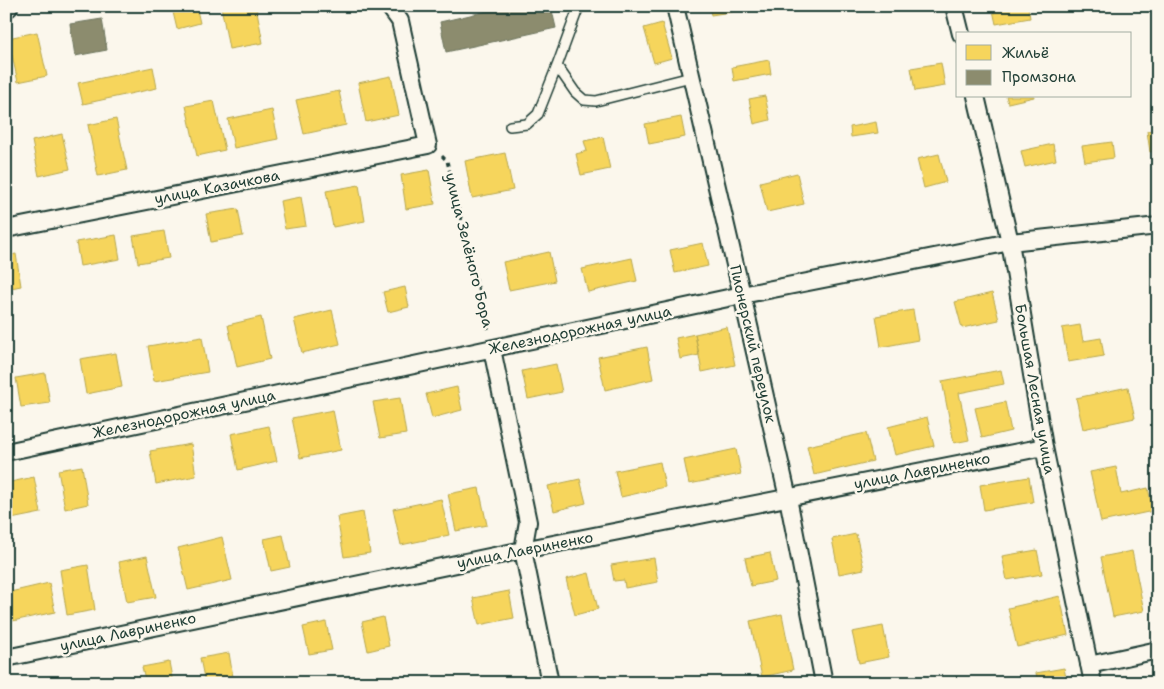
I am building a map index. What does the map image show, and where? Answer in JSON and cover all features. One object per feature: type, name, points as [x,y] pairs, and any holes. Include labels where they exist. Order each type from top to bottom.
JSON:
[{"type":"street","points":[[389,6],[400,21],[428,144]]},
{"type":"street","name":"Пионерский переулок","points":[[675,6],[788,498],[824,683]]},
{"type":"street","points":[[954,6],[960,32]]},
{"type":"street","name":"Большая Лесная улица","points":[[976,98],[1010,242],[1044,447],[1093,683]]},
{"type":"street","name":"улица Казачкова","points":[[6,229],[428,144]]},
{"type":"street","name":"Железнодорожная улица","points":[[6,452],[742,295],[1010,242],[1158,226]]},
{"type":"street","name":"улица Зелёного Бора","points":[[492,349],[528,522],[523,550],[550,683]]},
{"type":"street","name":"улица Лавриненко","points":[[6,658],[523,550],[1044,447]]},
{"type":"street","points":[[1089,664],[1158,650]]},
{"type":"lane","points":[[510,126],[527,124],[538,114],[558,66],[579,6]]},
{"type":"lane","points":[[558,66],[574,92],[584,100],[596,101],[692,77]]},
{"type":"path","name":"улица Зелёного Бора","points":[[428,144],[447,161],[492,349]]},
{"type":"building: Жильё","points":[[196,6],[200,23],[177,29],[172,8]]},
{"type":"building: Жильё","points":[[221,6],[256,6],[263,43],[229,49]]},
{"type":"building: Жильё","points":[[709,6],[749,6],[750,9],[711,15]]},
{"type":"building: Жильё","points":[[992,6],[1028,6],[1030,18],[996,24]]},
{"type":"building: Жильё","points":[[662,23],[672,58],[654,63],[644,28]]},
{"type":"building: Жильё","points":[[37,32],[47,76],[18,82],[8,38]]},
{"type":"building: Жильё","points":[[769,60],[771,74],[734,81],[732,67]]},
{"type":"building: Жильё","points":[[941,63],[945,86],[915,91],[911,68]]},
{"type":"building: Жильё","points":[[153,67],[157,88],[83,104],[78,83]]},
{"type":"building: Жильё","points":[[391,76],[399,115],[366,122],[358,83]]},
{"type":"building: Жильё","points":[[339,91],[346,125],[304,134],[296,100]]},
{"type":"building: Жильё","points":[[765,96],[770,120],[754,124],[749,99]]},
{"type":"building: Жильё","points":[[1007,98],[1030,98],[1008,103]]},
{"type":"building: Жильё","points":[[214,101],[225,150],[197,156],[186,106]]},
{"type":"building: Жильё","points":[[272,110],[278,139],[234,148],[228,119]]},
{"type":"building: Жильё","points":[[681,117],[685,137],[649,144],[645,124]]},
{"type":"building: Жильё","points":[[116,119],[127,170],[98,176],[88,125]]},
{"type":"building: Жильё","points":[[876,122],[878,133],[851,137],[850,127]]},
{"type":"building: Жильё","points":[[1158,129],[1158,151],[1150,152],[1147,131]]},
{"type":"building: Жильё","points":[[62,134],[70,169],[39,176],[32,141]]},
{"type":"building: Жильё","points":[[603,137],[610,169],[581,175],[576,154],[587,151],[584,141]]},
{"type":"building: Жильё","points":[[1112,142],[1114,158],[1085,162],[1082,146]]},
{"type":"building: Жильё","points":[[1053,144],[1056,160],[1025,167],[1021,151]]},
{"type":"building: Жильё","points":[[505,153],[513,190],[472,198],[465,161]]},
{"type":"building: Жильё","points":[[939,154],[946,182],[924,188],[917,159]]},
{"type":"building: Жильё","points":[[429,170],[435,204],[406,209],[401,175]]},
{"type":"building: Жильё","points":[[797,173],[804,204],[767,212],[760,182]]},
{"type":"building: Жильё","points":[[359,185],[365,221],[333,227],[326,191]]},
{"type":"building: Жильё","points":[[301,197],[306,226],[285,229],[280,201]]},
{"type":"building: Жильё","points":[[238,209],[243,236],[211,242],[206,214]]},
{"type":"building: Жильё","points":[[164,231],[169,258],[138,263],[133,236]]},
{"type":"building: Жильё","points":[[116,235],[120,259],[80,266],[76,242]]},
{"type":"building: Жильё","points":[[703,243],[708,266],[675,273],[670,250]]},
{"type":"building: Жильё","points":[[549,252],[555,281],[509,290],[503,262]]},
{"type":"building: Жильё","points":[[16,254],[21,286],[6,289],[6,256]]},
{"type":"building: Жильё","points":[[632,258],[637,281],[588,292],[582,269]]},
{"type":"building: Жильё","points":[[405,287],[409,307],[388,312],[383,292]]},
{"type":"building: Жильё","points":[[992,293],[999,320],[962,328],[955,302]]},
{"type":"building: Жильё","points":[[332,310],[340,344],[302,353],[294,319]]},
{"type":"building: Жильё","points":[[913,310],[918,340],[881,347],[876,316]]},
{"type":"building: Жильё","points":[[261,317],[270,359],[237,367],[228,325]]},
{"type":"building: Жильё","points":[[1080,325],[1083,341],[1101,338],[1104,356],[1068,362],[1062,328]]},
{"type":"building: Жильё","points":[[727,327],[735,365],[702,372],[695,334]]},
{"type":"building: Жильё","points":[[695,334],[699,355],[680,359],[676,338]]},
{"type":"building: Жильё","points":[[202,337],[208,372],[154,381],[148,346]]},
{"type":"building: Жильё","points":[[647,347],[653,379],[605,390],[598,357]]},
{"type":"building: Жильё","points":[[116,353],[122,387],[86,394],[80,359]]},
{"type":"building: Жильё","points":[[556,364],[562,392],[528,399],[522,371]]},
{"type":"building: Жильё","points":[[1001,370],[1004,384],[959,393],[969,440],[954,443],[942,381]]},
{"type":"building: Жильё","points":[[45,373],[50,403],[21,407],[16,378]]},
{"type":"building: Жильё","points":[[457,387],[462,410],[432,418],[426,394]]},
{"type":"building: Жильё","points":[[1128,387],[1135,418],[1083,429],[1076,398]]},
{"type":"building: Жильё","points":[[400,398],[406,434],[380,438],[373,402]]},
{"type":"building: Жильё","points":[[1005,402],[1011,431],[982,438],[975,408]]},
{"type":"building: Жильё","points":[[333,410],[341,450],[300,458],[292,418]]},
{"type":"building: Жильё","points":[[927,417],[934,446],[895,455],[888,427]]},
{"type":"building: Жильё","points":[[269,426],[277,461],[238,470],[231,434]]},
{"type":"building: Жильё","points":[[866,433],[873,461],[814,475],[807,446]]},
{"type":"building: Жильё","points":[[191,444],[196,476],[156,484],[150,451]]},
{"type":"building: Жильё","points":[[736,449],[741,474],[689,484],[684,460]]},
{"type":"building: Жильё","points":[[660,462],[665,487],[621,497],[615,471]]},
{"type":"building: Жильё","points":[[82,466],[88,504],[65,509],[58,470]]},
{"type":"building: Жильё","points":[[1116,467],[1121,494],[1148,488],[1153,511],[1101,522],[1090,472]]},
{"type":"building: Жильё","points":[[34,477],[41,513],[6,520],[6,483]]},
{"type":"building: Жильё","points":[[1029,477],[1033,502],[984,510],[980,485]]},
{"type":"building: Жильё","points":[[580,479],[586,503],[554,511],[548,486]]},
{"type":"building: Жильё","points":[[479,488],[487,525],[456,531],[448,494]]},
{"type":"building: Жильё","points":[[441,499],[449,535],[401,545],[393,509]]},
{"type":"building: Жильё","points":[[363,512],[370,553],[344,557],[337,517]]},
{"type":"building: Жильё","points":[[856,534],[864,569],[839,574],[832,539]]},
{"type":"building: Жильё","points":[[283,535],[290,567],[271,571],[264,539]]},
{"type":"building: Жильё","points":[[222,537],[232,580],[188,590],[178,548]]},
{"type":"building: Жильё","points":[[1037,550],[1042,574],[1007,580],[1002,556]]},
{"type":"building: Жильё","points":[[1132,551],[1144,611],[1113,617],[1101,557]]},
{"type":"building: Жильё","points":[[770,553],[776,581],[751,586],[745,558]]},
{"type":"building: Жильё","points":[[147,556],[156,597],[127,602],[119,562]]},
{"type":"building: Жильё","points":[[654,558],[658,582],[625,588],[624,580],[614,581],[611,565]]},
{"type":"building: Жильё","points":[[88,565],[95,610],[67,615],[60,570]]},
{"type":"building: Жильё","points":[[589,573],[598,609],[575,615],[566,579]]},
{"type":"building: Жильё","points":[[49,583],[55,612],[8,622],[6,593]]},
{"type":"building: Жильё","points":[[509,591],[514,618],[479,625],[473,598]]},
{"type":"building: Жильё","points":[[1060,596],[1068,635],[1017,647],[1008,608]]},
{"type":"building: Жильё","points":[[782,614],[793,670],[762,677],[750,621]]},
{"type":"building: Жильё","points":[[383,617],[389,646],[368,651],[362,622]]},
{"type":"building: Жильё","points":[[326,622],[332,650],[309,654],[303,627]]},
{"type":"building: Жильё","points":[[883,626],[889,657],[859,663],[852,632]]},
{"type":"building: Жильё","points":[[229,653],[234,683],[205,683],[200,658]]},
{"type":"building: Жильё","points":[[169,662],[173,683],[146,683],[142,667]]},
{"type":"building: Жильё","points":[[1064,668],[1067,683],[1038,683],[1036,673]]},
{"type":"building: Жильё","points":[[1158,675],[1158,683],[1131,683],[1130,681]]},
{"type":"building: Промзона","points":[[509,6],[551,6],[556,28],[446,52],[440,22]]},
{"type":"building: Промзона","points":[[102,19],[107,50],[75,56],[70,24]]}]
